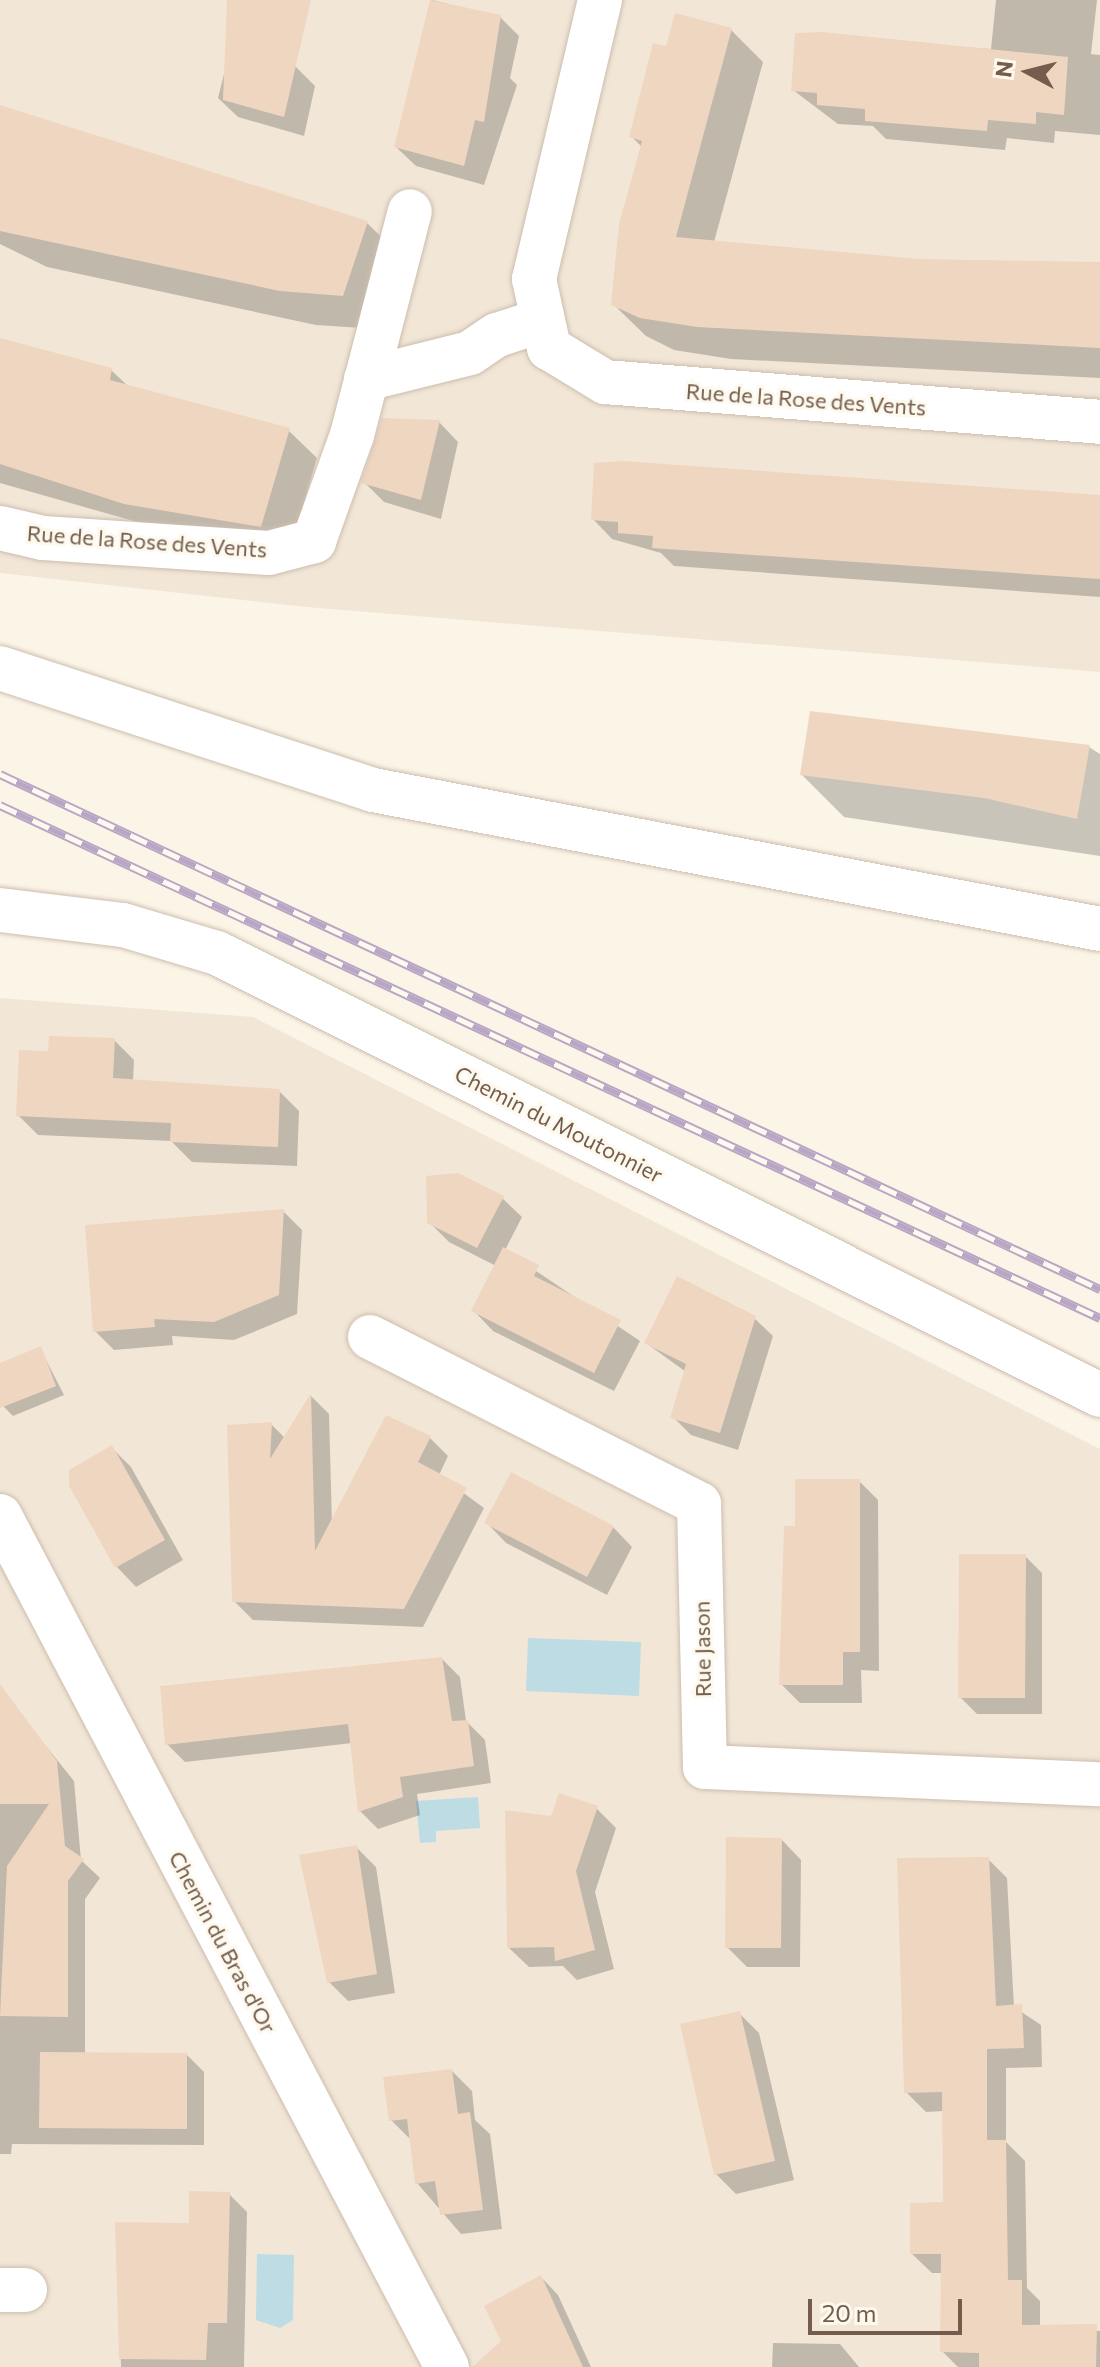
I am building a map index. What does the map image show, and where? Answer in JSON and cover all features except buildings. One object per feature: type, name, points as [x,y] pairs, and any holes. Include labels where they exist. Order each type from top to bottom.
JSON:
[{"type":"street","name":"Rue de la Rose des Vents","points":[[600,0],[545,213],[534,279],[540,321],[549,348],[605,382],[1100,422]]},
{"type":"street","name":"Rue de la Rose des Vents","points":[[0,528],[43,538],[269,553],[314,541],[335,497],[410,211]]},
{"type":"street","points":[[366,379],[470,353],[497,335],[540,321]]},
{"type":"street","points":[[0,668],[373,790],[1100,929]]},
{"type":"street","name":"Chemin du Moutonnier","points":[[0,910],[123,925],[217,953],[1100,1395]]},
{"type":"street","name":"Rue Jason","points":[[370,1337],[699,1504],[705,1767],[1100,1784]]},
{"type":"street","name":"Chemin du Bras d'Or","points":[[0,1516],[20,1592],[447,2367]]},
{"type":"shaded area","points":[[0,0],[1100,0],[1100,672],[306,607],[0,573]]},
{"type":"shaded area","points":[[0,998],[253,1017],[1100,1449],[1100,2367],[0,2367]]},
{"type":"water","points":[[528,1638],[641,1642],[639,1696],[526,1691]]},
{"type":"water","points":[[478,1797],[480,1828],[436,1831],[436,1842],[420,1843],[416,1801]]},
{"type":"water","points":[[257,2254],[294,2255],[293,2320],[280,2328],[256,2320]]},
{"type":"railway","points":[[0,774],[1100,1289]]},
{"type":"railway","points":[[0,805],[1100,1318]]}]
